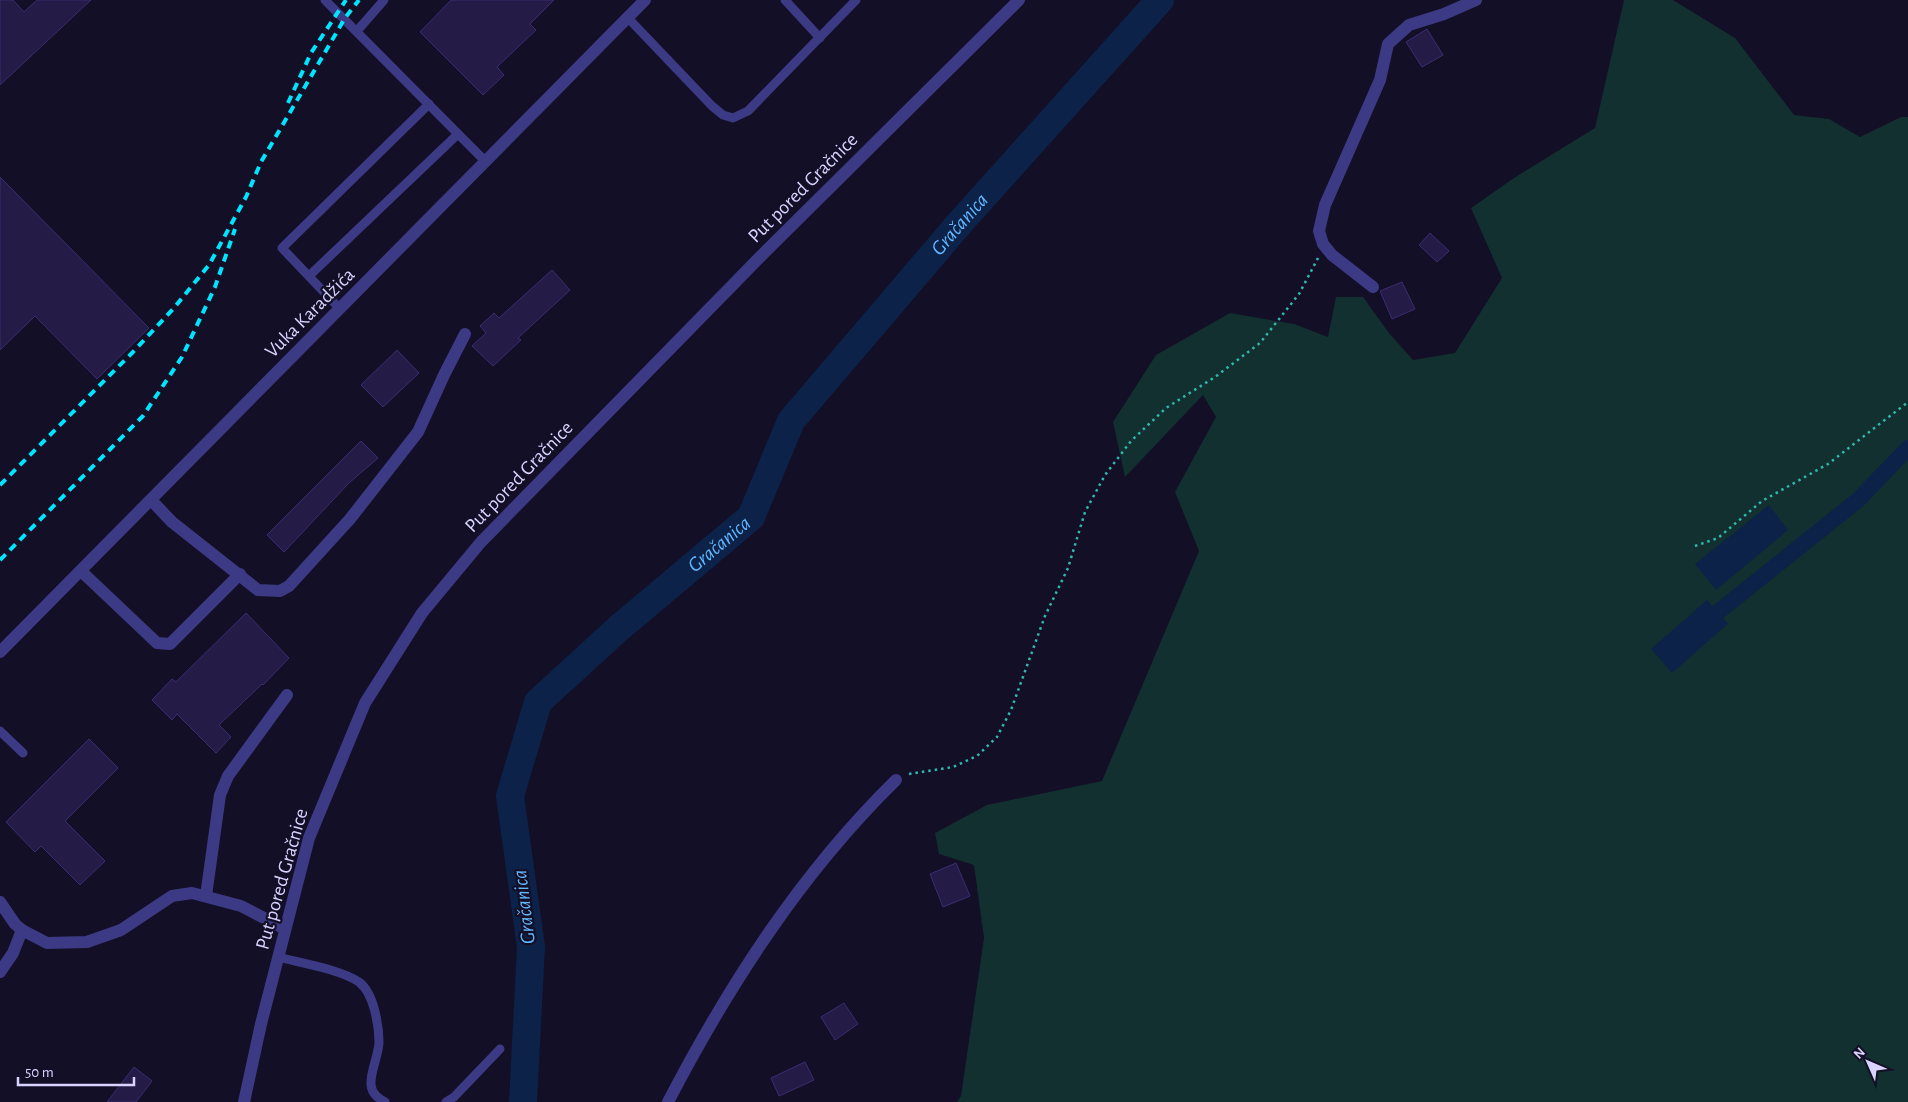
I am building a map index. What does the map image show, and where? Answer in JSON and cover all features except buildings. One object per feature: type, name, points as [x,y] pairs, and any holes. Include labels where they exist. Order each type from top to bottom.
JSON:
[{"type":"street","name":"Vuka Karadžića","points":[[0,652],[646,0]]},
{"type":"street","name":"Put pored Gračnice","points":[[244,1102],[278,957],[309,838],[366,703],[422,613],[481,542],[759,258],[1019,0]]},
{"type":"street","points":[[1373,287],[1332,255],[1323,244],[1319,231],[1325,205],[1380,80],[1388,44],[1409,25],[1444,14],[1476,0]]},
{"type":"street","points":[[151,500],[172,522],[258,590],[280,592],[289,586],[350,518],[418,432],[444,375],[466,334]]},
{"type":"street","points":[[81,571],[157,643],[163,644],[170,644],[240,574]]},
{"type":"street","points":[[206,896],[220,795],[228,776],[287,695]]},
{"type":"street","points":[[668,1102],[729,991],[792,900],[838,841],[896,780]]},
{"type":"street","points":[[0,902],[14,924],[47,943],[87,942],[121,930],[172,896],[192,893],[241,906],[286,929]]},
{"type":"street","points":[[0,972],[13,953],[22,930]]},
{"type":"lane","points":[[325,0],[486,162]]},
{"type":"lane","points":[[357,31],[384,0]]},
{"type":"lane","points":[[785,0],[820,38]]},
{"type":"lane","points":[[628,18],[712,106],[723,115],[733,118],[748,111],[856,0]]},
{"type":"lane","points":[[340,309],[282,248],[429,104]]},
{"type":"lane","points":[[309,276],[458,134]]},
{"type":"lane","points":[[0,731],[23,753]]},
{"type":"lane","points":[[278,957],[345,976],[360,983],[369,995],[374,1010],[379,1043],[371,1085],[377,1098],[385,1102]]},
{"type":"lane","points":[[446,1102],[454,1097],[500,1049]]},
{"type":"path","points":[[896,780],[911,773],[953,767],[977,756],[997,737],[1011,710],[1045,616],[1068,568],[1085,512],[1105,475],[1131,441],[1166,408],[1215,377],[1260,343],[1299,294],[1314,268],[1323,244]]},
{"type":"path","points":[[1695,546],[1718,538],[1762,501],[1828,464],[1908,402]]},
{"type":"green space","points":[[1624,0],[1673,0],[1735,38],[1794,115],[1829,119],[1860,137],[1901,117],[1908,117],[1908,1102],[957,1102],[961,1096],[984,938],[974,865],[939,854],[935,833],[987,805],[1102,781],[1199,551],[1175,492],[1216,417],[1203,395],[1125,477],[1113,422],[1156,355],[1230,313],[1294,324],[1328,337],[1336,297],[1363,297],[1389,333],[1413,360],[1455,353],[1502,278],[1471,208],[1514,178],[1595,128]]},
{"type":"water","points":[[1769,505],[1788,530],[1716,590],[1695,564]]},
{"type":"water","points":[[1707,600],[1728,624],[1672,673],[1651,649]]},
{"type":"waterway","name":"Gračanica","points":[[523,1102],[531,947],[510,796],[538,702],[619,628],[751,517],[791,421],[958,225],[1160,0]]},
{"type":"waterway","points":[[1718,612],[1858,500],[1908,448]]},
{"type":"railway","points":[[288,103],[311,53],[346,0]]},
{"type":"railway","points":[[0,485],[133,352],[174,308],[209,265],[246,197],[261,162],[345,18],[359,0]]},
{"type":"railway","points":[[0,560],[143,416],[182,357],[215,287],[235,229]]}]
